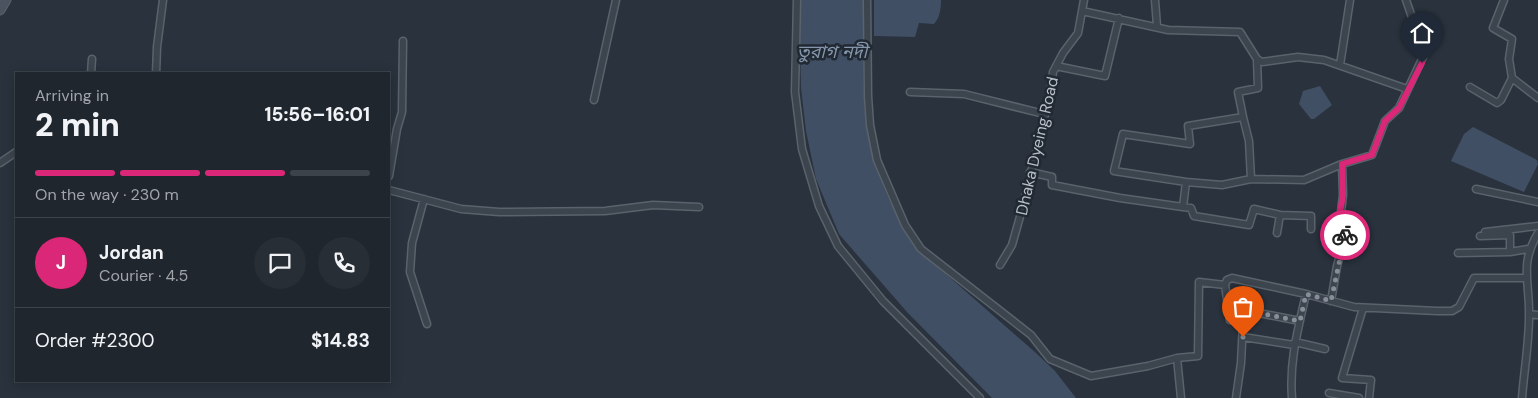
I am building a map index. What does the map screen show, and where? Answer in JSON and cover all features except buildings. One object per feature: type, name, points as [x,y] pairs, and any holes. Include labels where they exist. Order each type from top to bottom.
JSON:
[{"type":"main road","points":[[0,10],[6,0]]},
{"type":"street","points":[[156,72],[163,0]]},
{"type":"street","points":[[594,100],[616,0]]},
{"type":"street","points":[[797,0],[795,92],[802,149],[819,206],[838,246],[883,302],[980,398]]},
{"type":"street","points":[[868,0],[868,96],[870,125],[877,160],[894,203],[921,249],[1031,335],[1050,358],[1091,376],[1148,366],[1177,358],[1198,356],[1199,282],[1225,285]]},
{"type":"street","name":"Dhaka Dyeing Road","points":[[1000,265],[1012,245],[1056,66],[1078,33],[1084,0]]},
{"type":"street","points":[[1155,0],[1157,26]]},
{"type":"street","points":[[1340,65],[1350,0]]},
{"type":"street","points":[[1243,117],[1188,126],[1190,144],[1123,134],[1114,171],[1186,182],[1222,185],[1251,179],[1304,180],[1342,164],[1372,155],[1385,121],[1399,108],[1423,57],[1423,49],[1406,0]]},
{"type":"street","points":[[1470,87],[1497,103],[1501,100],[1512,78],[1509,59],[1513,42],[1511,38],[1493,28],[1504,0]]},
{"type":"street","points":[[1082,11],[1157,26],[1168,30],[1240,32],[1257,59],[1258,88],[1238,92],[1249,141],[1251,179]]},
{"type":"street","points":[[1056,66],[1104,76],[1119,18]]},
{"type":"street","points":[[390,170],[402,112],[403,41]]},
{"type":"street","points":[[1257,59],[1266,62],[1298,57],[1310,58],[1340,65],[1407,89]]},
{"type":"street","points":[[91,72],[92,59]]},
{"type":"street","points":[[1512,78],[1538,98]]},
{"type":"street","points":[[910,92],[964,94],[1044,114]]},
{"type":"street","points":[[0,163],[15,153]]},
{"type":"street","points":[[1331,301],[1337,266],[1346,237],[1340,212],[1343,195],[1342,164]]},
{"type":"street","points":[[1030,172],[1052,177],[1052,185],[1120,198],[1191,208],[1194,216],[1249,225],[1254,210],[1280,215],[1311,216],[1310,229]]},
{"type":"street","points":[[1183,207],[1186,182]]},
{"type":"street","points":[[1476,189],[1538,202]]},
{"type":"street","points":[[390,190],[461,209],[499,212],[605,211],[653,205],[699,207]]},
{"type":"street","points":[[424,199],[412,243],[410,272],[428,324]]},
{"type":"street","points":[[1277,233],[1280,215]]},
{"type":"street","points":[[1510,252],[1510,235],[1482,234],[1538,226]]},
{"type":"street","points":[[1522,398],[1527,361],[1529,314],[1526,278],[1528,249],[1538,233]]},
{"type":"street","points":[[1458,253],[1510,252],[1528,249]]},
{"type":"street","points":[[1236,398],[1243,323],[1230,320],[1225,285],[1227,280],[1232,278],[1363,308],[1452,311],[1458,307],[1474,278],[1526,278]]},
{"type":"street","points":[[1292,398],[1290,379],[1294,343],[1306,294]]},
{"type":"street","points":[[1228,307],[1300,321]]},
{"type":"street","points":[[1363,308],[1342,378],[1371,380],[1369,398]]},
{"type":"street","points":[[1529,314],[1538,315]]},
{"type":"street","points":[[1243,337],[1325,349]]},
{"type":"street","points":[[1177,358],[1181,398]]},
{"type":"street","points":[[1329,393],[1359,398]]},
{"type":"water","name":"তুরাগ নদী","points":[[799,0],[865,0],[865,117],[872,152],[892,206],[906,231],[923,254],[1036,353],[1055,371],[1076,398],[992,398],[907,312],[839,234],[816,179],[806,131],[801,88]]},
{"type":"water","points":[[874,0],[941,0],[938,19],[934,24],[919,23],[915,37],[874,36]]},
{"type":"water","points":[[1320,86],[1332,105],[1314,119],[1311,119],[1299,104],[1303,91]]},
{"type":"water","points":[[1473,127],[1537,160],[1538,164],[1524,192],[1451,161],[1464,134]]},
{"type":"way so far","points":[[1243,337],[1243,323],[1230,320],[1228,307],[1300,321],[1306,294],[1331,301],[1345,235]]},
{"type":"route","points":[[1345,235],[1340,220],[1343,195],[1342,164],[1370,158],[1385,121],[1388,116],[1399,108],[1407,89],[1422,63]]}]
